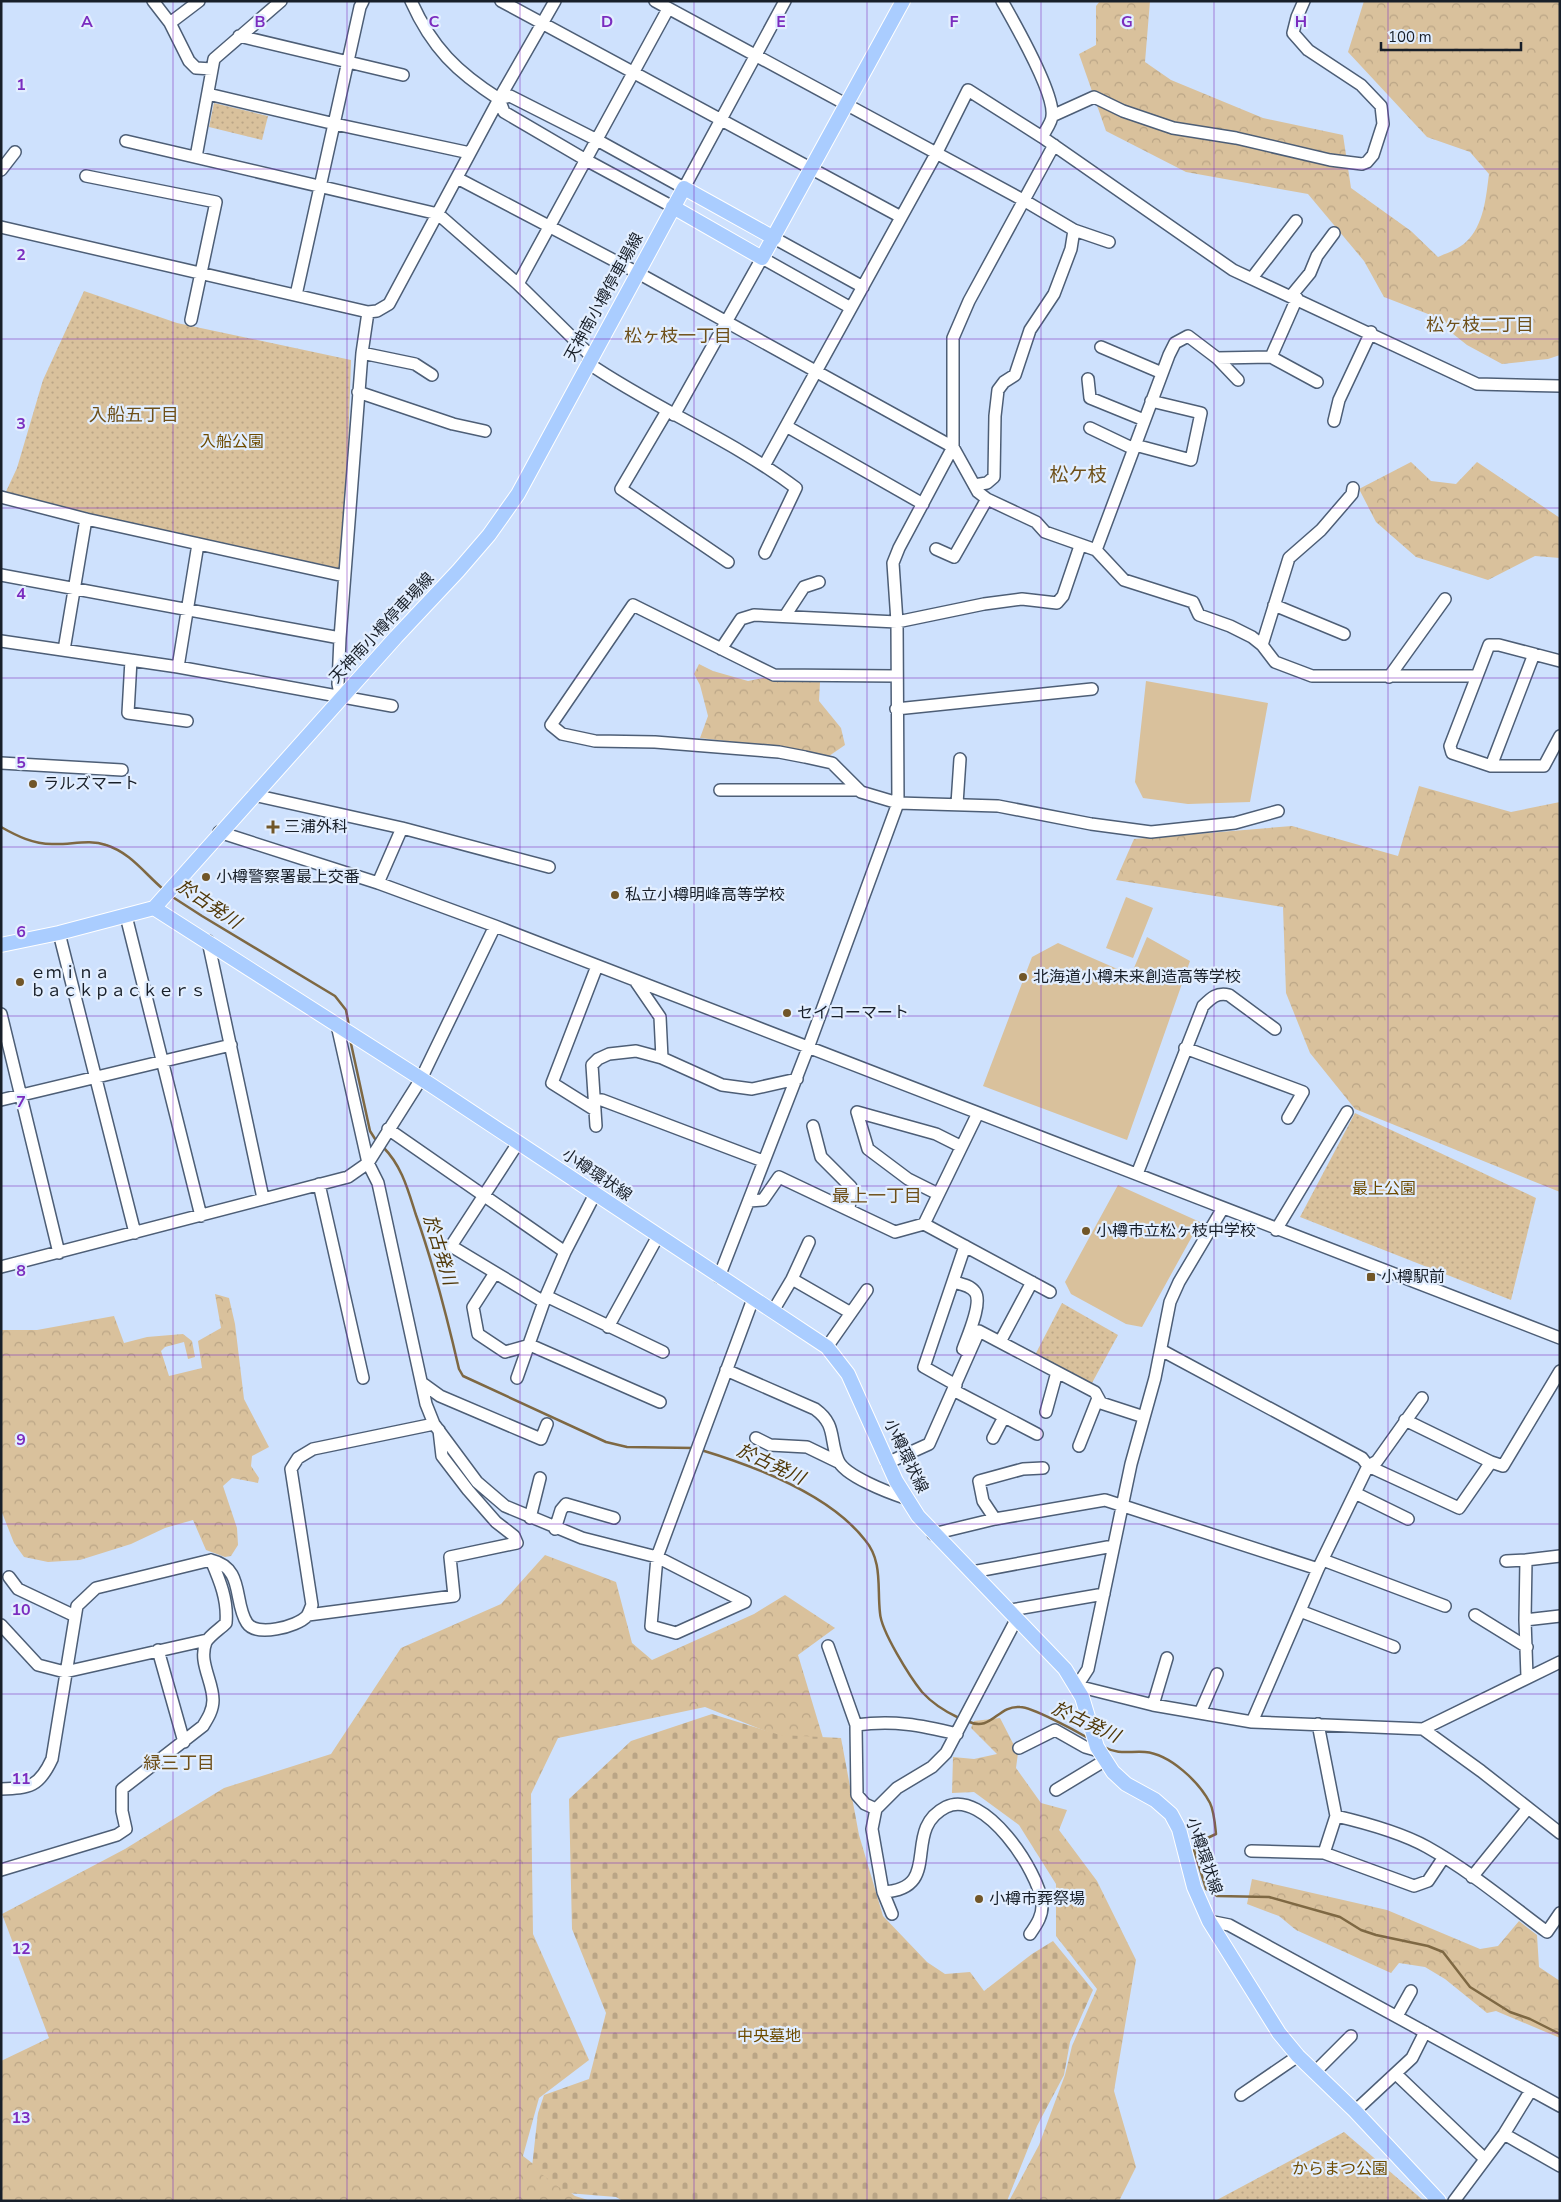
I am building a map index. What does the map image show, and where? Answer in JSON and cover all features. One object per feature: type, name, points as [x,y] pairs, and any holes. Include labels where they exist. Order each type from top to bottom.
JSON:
[{"type":"main road","points":[[673,207],[762,258],[903,1]]},
{"type":"main road","points":[[684,188],[774,238]]},
{"type":"main road","name":"天神南小樽停車場線","points":[[158,903],[219,832],[489,535],[518,494],[684,188]]},
{"type":"main road","points":[[1,945],[126,916],[158,903]]},
{"type":"main road","name":"小樽環状線","points":[[158,903],[208,941],[828,1347],[848,1374],[887,1463],[905,1498],[933,1534],[1014,1614],[1065,1669],[1077,1686],[1100,1753],[1113,1772],[1126,1784],[1156,1800],[1171,1814],[1179,1829],[1194,1887],[1209,1920],[1261,2005],[1298,2056],[1355,2111],[1438,2201]]},
{"type":"street","points":[[153,1],[170,23],[189,61],[196,68],[212,69]]},
{"type":"street","points":[[170,23],[199,1]]},
{"type":"street","points":[[196,156],[214,58],[282,1]]},
{"type":"street","points":[[296,295],[360,7],[363,1]]},
{"type":"street","points":[[411,1],[427,34],[450,63],[499,99],[504,112],[586,160],[673,207]]},
{"type":"street","points":[[501,1],[901,217]]},
{"type":"street","points":[[1,227],[368,312],[377,311],[388,304],[499,99],[555,1]]},
{"type":"street","points":[[499,99],[510,96],[597,140],[684,188],[720,118],[785,1]]},
{"type":"street","points":[[1002,1],[1038,69],[1052,116]]},
{"type":"street","points":[[1042,137],[1052,116],[1094,97],[1123,111],[1173,128],[1236,138],[1330,160],[1362,164],[1367,162],[1373,155],[1383,124],[1381,106],[1361,85],[1308,50],[1293,34],[1296,17],[1304,1]]},
{"type":"street","points":[[518,284],[634,72],[660,4],[1074,230],[1109,242]]},
{"type":"street","points":[[239,36],[403,75]]},
{"type":"street","points":[[765,464],[936,154],[968,90],[1042,137],[1233,270],[1371,332],[1477,384],[1560,386]]},
{"type":"street","points":[[208,94],[470,154]]},
{"type":"street","points":[[126,141],[321,185],[438,214],[518,284],[590,360],[624,388],[765,464],[796,488],[765,554]]},
{"type":"street","points":[[719,1277],[797,1078],[898,803],[897,622],[893,563],[953,448],[952,338],[969,301],[1054,146]]},
{"type":"street","points":[[1,170],[15,152]]},
{"type":"street","points":[[86,176],[216,202],[191,320]]},
{"type":"street","points":[[457,178],[638,273],[726,324],[953,448],[978,492],[987,500],[1036,522],[1045,532],[1080,546],[1096,550],[1124,580],[1193,602],[1199,615],[1230,626],[1262,645],[1276,662],[1312,676],[1476,676]]},
{"type":"street","points":[[1252,278],[1296,221]]},
{"type":"street","points":[[974,485],[987,483],[994,477],[995,416],[998,390],[1004,382],[1015,375],[1030,330],[1054,294],[1071,249],[1074,230]]},
{"type":"street","points":[[1271,357],[1294,297],[1310,273],[1317,256],[1334,233]]},
{"type":"street","points":[[774,238],[863,287]]},
{"type":"street","points":[[728,562],[621,489],[726,324],[762,258],[851,308]]},
{"type":"street","points":[[341,698],[338,684],[344,576],[358,392],[368,312]]},
{"type":"street","points":[[1334,421],[1339,400],[1371,332]]},
{"type":"street","points":[[1096,550],[1144,420],[1175,343],[1188,336],[1217,358],[1238,380]]},
{"type":"street","points":[[1101,347],[1162,373]]},
{"type":"street","points":[[362,353],[415,364],[432,375]]},
{"type":"street","points":[[1217,358],[1271,357],[1317,382]]},
{"type":"street","points":[[1088,379],[1090,398],[1144,420]]},
{"type":"street","points":[[358,392],[453,424],[485,431]]},
{"type":"street","points":[[1090,428],[1134,447],[1191,460],[1201,413],[1151,402]]},
{"type":"street","points":[[786,426],[923,504]]},
{"type":"street","points":[[1262,645],[1289,558],[1321,530],[1352,494],[1353,488]]},
{"type":"street","points":[[1,497],[86,520],[344,576]]},
{"type":"street","points":[[936,549],[954,557],[987,500]]},
{"type":"street","points":[[64,650],[86,520]]},
{"type":"street","points":[[178,667],[198,544]]},
{"type":"street","points":[[721,649],[741,619],[754,615],[897,622],[984,604],[1022,599],[1058,603],[1080,546]]},
{"type":"street","points":[[1,575],[340,638]]},
{"type":"street","points":[[785,616],[804,588],[819,582]]},
{"type":"street","points":[[1389,677],[1445,599]]},
{"type":"street","points":[[859,790],[832,763],[805,757],[778,752],[655,742],[595,741],[562,734],[551,725],[633,605],[774,675],[896,676]]},
{"type":"street","points":[[1274,605],[1344,634]]},
{"type":"street","points":[[1,641],[178,667],[392,706]]},
{"type":"street","points":[[1560,661],[1498,645],[1488,646],[1450,746],[1452,752],[1491,766],[1544,766],[1560,736]]},
{"type":"street","points":[[1491,766],[1534,654]]},
{"type":"street","points":[[131,660],[128,713],[187,722]]},
{"type":"street","points":[[896,709],[1092,689]]},
{"type":"street","points":[[957,804],[960,759]]},
{"type":"street","points":[[1,763],[122,770]]},
{"type":"street","points":[[720,790],[859,790],[898,803],[998,806],[1091,824],[1151,832],[1235,823],[1278,811]]},
{"type":"street","points":[[254,795],[402,828],[549,867]]},
{"type":"street","points":[[378,883],[402,828]]},
{"type":"street","points":[[219,832],[378,883],[494,926],[1137,1174],[1276,1230],[1384,1268],[1560,1338]]},
{"type":"street","points":[[126,916],[201,1216]]},
{"type":"street","points":[[1,1267],[348,1177],[371,1159],[388,1128],[421,1079],[494,926]]},
{"type":"street","points":[[59,933],[135,1233]]},
{"type":"street","points":[[208,941],[263,1198]]},
{"type":"street","points":[[594,1105],[552,1083],[597,966]]},
{"type":"street","points":[[636,982],[660,1017],[662,1058]]},
{"type":"street","points":[[1137,1174],[1202,1006],[1212,997],[1221,993],[1242,1004],[1275,1029]]},
{"type":"street","points":[[1,1014],[22,1095],[58,1253]]},
{"type":"street","points":[[340,1027],[378,1183],[426,1404],[436,1426],[477,1482],[506,1506],[555,1528],[613,1548],[657,1557],[745,1602],[676,1633],[651,1626],[657,1557],[753,1299]]},
{"type":"street","points":[[1,1100],[231,1045]]},
{"type":"street","points":[[1185,1048],[1303,1092],[1288,1118]]},
{"type":"street","points":[[596,1126],[592,1065],[598,1058],[609,1054],[636,1051],[662,1058],[722,1085],[752,1089],[797,1078]]},
{"type":"street","points":[[594,1105],[602,1100],[764,1161]]},
{"type":"street","points":[[938,1194],[908,1179],[868,1149],[857,1112],[936,1134],[960,1146]]},
{"type":"street","points":[[1276,1230],[1347,1112]]},
{"type":"street","points":[[924,1224],[960,1146],[978,1113]]},
{"type":"street","points":[[813,1126],[821,1157],[851,1187],[848,1210]]},
{"type":"street","points":[[388,1128],[565,1252]]},
{"type":"street","points":[[518,1143],[451,1246],[545,1299],[663,1352]]},
{"type":"street","points":[[749,1201],[763,1200],[779,1178],[895,1232],[924,1224],[1050,1292]]},
{"type":"street","points":[[319,1184],[363,1378]]},
{"type":"street","points":[[518,1378],[545,1299],[565,1252],[595,1194]]},
{"type":"street","points":[[1223,1208],[1170,1302],[1161,1350],[1122,1504],[1088,1669],[1077,1686],[1153,1705],[1252,1722],[1423,1729],[1560,1662]]},
{"type":"street","points":[[608,1327],[658,1236]]},
{"type":"street","points":[[773,1311],[792,1279],[809,1242]]},
{"type":"street","points":[[966,1246],[924,1368],[1004,1417],[1037,1434]]},
{"type":"street","points":[[495,1272],[474,1307],[478,1334],[505,1352],[530,1345],[660,1402]]},
{"type":"street","points":[[792,1279],[851,1313]]},
{"type":"street","points":[[954,1282],[967,1286],[976,1293],[978,1304],[963,1349],[969,1353]]},
{"type":"street","points":[[1000,1342],[1032,1282]]},
{"type":"street","points":[[828,1347],[867,1290]]},
{"type":"street","points":[[887,1463],[929,1444],[979,1331],[1095,1392],[1101,1403],[1144,1417]]},
{"type":"street","points":[[1161,1350],[1362,1458],[1368,1466],[1459,1508],[1491,1462]]},
{"type":"street","points":[[726,1370],[815,1409],[827,1417],[838,1462]]},
{"type":"street","points":[[1046,1412],[1057,1372]]},
{"type":"street","points":[[1406,1420],[1491,1462],[1504,1466],[1560,1372]]},
{"type":"street","points":[[422,1382],[440,1396],[541,1439],[546,1424]]},
{"type":"street","points":[[1079,1446],[1098,1398]]},
{"type":"street","points":[[1252,1722],[1320,1565],[1368,1466],[1377,1461],[1422,1398]]},
{"type":"street","points":[[993,1438],[1004,1417]]},
{"type":"street","points":[[308,1615],[312,1606],[312,1596],[291,1469],[298,1458],[313,1449],[436,1426]]},
{"type":"street","points":[[1,1789],[20,1788],[36,1784],[45,1774],[52,1759],[77,1606],[96,1588],[212,1560],[221,1562],[232,1573],[247,1623],[255,1629],[290,1627],[308,1615],[454,1596],[450,1557],[517,1543],[514,1536],[496,1522],[468,1490],[442,1456],[436,1426]]},
{"type":"street","points":[[756,1438],[770,1445],[807,1448],[838,1462],[851,1473],[872,1484],[905,1498]]},
{"type":"street","points":[[995,1519],[983,1501],[979,1481],[1023,1469],[1043,1468]]},
{"type":"street","points":[[530,1518],[540,1478]]},
{"type":"street","points":[[1355,1493],[1408,1519]]},
{"type":"street","points":[[933,1534],[995,1519],[1105,1500],[1320,1565],[1445,1606]]},
{"type":"street","points":[[555,1528],[561,1510],[566,1504],[614,1518]]},
{"type":"street","points":[[972,1572],[1113,1546]]},
{"type":"street","points":[[1506,1561],[1560,1556]]},
{"type":"street","points":[[1,1625],[38,1665],[66,1672],[207,1640],[226,1623],[227,1609],[221,1583],[212,1560]]},
{"type":"street","points":[[1526,1560],[1525,1620],[1527,1677]]},
{"type":"street","points":[[9,1577],[18,1589],[75,1616]]},
{"type":"street","points":[[892,1914],[883,1892],[872,1829],[876,1809],[897,1788],[932,1767],[946,1753],[957,1734],[1014,1614],[1104,1594]]},
{"type":"street","points":[[1300,1611],[1394,1647]]},
{"type":"street","points":[[1475,1615],[1527,1647]]},
{"type":"street","points":[[1525,1620],[1560,1616]]},
{"type":"street","points":[[1,1870],[117,1835],[126,1829],[122,1811],[122,1790],[203,1726],[210,1715],[213,1700],[204,1660],[207,1640]]},
{"type":"street","points":[[828,1646],[856,1725],[857,1795],[864,1804],[876,1809]]},
{"type":"street","points":[[158,1650],[184,1742]]},
{"type":"street","points":[[1153,1705],[1168,1658]]},
{"type":"street","points":[[1200,1713],[1217,1674]]},
{"type":"street","points":[[856,1725],[884,1721],[928,1727],[957,1734]]},
{"type":"street","points":[[1318,1724],[1336,1816],[1324,1853]]},
{"type":"street","points":[[1423,1729],[1560,1833]]},
{"type":"street","points":[[1019,1748],[1055,1730],[1100,1753],[1056,1790]]},
{"type":"street","points":[[883,1892],[898,1891],[909,1886],[917,1876],[921,1860],[922,1834],[928,1823],[936,1815],[947,1807],[963,1805],[976,1808],[992,1819],[1003,1832],[1021,1856],[1037,1887],[1042,1901],[1041,1913],[1030,1934]]},
{"type":"street","points":[[1472,1877],[1528,1808]]},
{"type":"street","points":[[1336,1816],[1362,1822],[1426,1846],[1547,1932],[1560,1913]]},
{"type":"street","points":[[1251,1851],[1324,1853],[1414,1886],[1428,1881],[1444,1857]]},
{"type":"street","points":[[1209,1920],[1229,1926],[1560,2106]]},
{"type":"street","points":[[1397,2016],[1411,1991]]},
{"type":"street","points":[[1355,2111],[1412,2058],[1425,2032]]},
{"type":"street","points":[[1314,2072],[1351,2036]]},
{"type":"street","points":[[1241,2096],[1298,2056]]},
{"type":"street","points":[[1396,2074],[1485,2159]]},
{"type":"street","points":[[1454,2201],[1504,2134],[1531,2090]]},
{"type":"street","points":[[1504,2134],[1560,2166]]},
{"type":"green space","points":[[1100,1],[1150,1],[1145,62],[1171,80],[1263,118],[1343,135],[1351,188],[1411,231],[1438,257],[1460,247],[1477,227],[1483,210],[1489,174],[1470,152],[1427,137],[1348,52],[1364,1],[1560,1],[1560,355],[1548,359],[1502,364],[1467,345],[1428,314],[1384,297],[1364,261],[1308,194],[1186,172],[1106,131],[1079,54],[1096,45],[1096,6]]},
{"type":"green space","points":[[214,103],[268,116],[262,140],[209,127]]},
{"type":"green space","name":"入船公園","points":[[84,291],[177,323],[351,360],[344,576],[3,498],[17,468],[43,380]]},
{"type":"green space","points":[[1411,462],[1431,481],[1456,484],[1477,462],[1560,518],[1560,558],[1535,556],[1488,580],[1416,557],[1376,522],[1359,489]]},
{"type":"green space","points":[[699,664],[713,671],[748,681],[763,678],[820,682],[819,701],[841,728],[845,745],[829,756],[801,750],[700,738],[708,716],[700,685],[694,674]]},
{"type":"green space","points":[[1146,681],[1268,703],[1250,802],[1188,804],[1143,798],[1135,782]]},
{"type":"green space","points":[[1419,786],[1511,812],[1560,802],[1560,1192],[1355,1109],[1310,1053],[1286,993],[1283,907],[1116,880],[1134,839],[1292,826],[1398,856]]},
{"type":"green space","points":[[1126,897],[1153,908],[1133,958],[1106,948]]},
{"type":"green space","points":[[1147,937],[1190,961],[1127,1140],[983,1086],[1032,957],[1058,943],[1131,975]]},
{"type":"green space","name":"最上公園","points":[[1355,1113],[1536,1198],[1511,1300],[1300,1217]]},
{"type":"green space","points":[[1118,1185],[1200,1222],[1142,1327],[1126,1324],[1071,1294],[1065,1282]]},
{"type":"green space","points":[[215,1294],[229,1298],[235,1324],[244,1399],[269,1447],[252,1456],[251,1466],[259,1478],[258,1483],[232,1478],[223,1486],[237,1528],[238,1545],[231,1556],[225,1557],[206,1550],[193,1520],[165,1528],[131,1544],[80,1560],[48,1562],[24,1557],[14,1543],[1,1510],[1,1330],[37,1330],[114,1316],[124,1343],[147,1337],[183,1334],[192,1341],[195,1357],[188,1359],[184,1342],[165,1347],[161,1351],[169,1376],[202,1368],[198,1341],[221,1328]]},
{"type":"green space","points":[[1062,1303],[1118,1335],[1092,1383],[1035,1355]]},
{"type":"green space","points":[[545,1555],[616,1582],[632,1643],[652,1660],[754,1614],[785,1595],[835,1628],[798,1655],[823,1738],[778,1736],[705,1707],[558,1738],[531,1794],[533,1934],[589,2060],[539,2098],[523,2156],[575,2196],[591,2201],[1,2201],[1,2061],[49,2038],[2,1914],[125,1849],[224,1788],[331,1754],[401,1648],[501,1604]]},
{"type":"green space","name":"中央墓地","points":[[712,1714],[780,1735],[841,1738],[859,1835],[883,1916],[927,1962],[945,1974],[970,1972],[984,1991],[1032,1954],[1053,1941],[1093,1990],[1070,2042],[1064,2075],[1037,2126],[1007,2201],[623,2201],[616,2197],[567,2193],[532,2167],[538,2113],[544,2095],[589,2079],[606,2013],[572,1929],[569,1799],[631,1741]]},
{"type":"green space","points":[[1000,1718],[1018,1753],[1016,1768],[1041,1803],[1067,1810],[1059,1830],[1097,1881],[1136,1960],[1114,2091],[1136,2167],[1119,2201],[1009,2201],[1039,2145],[1065,2075],[1072,2046],[1097,1989],[1056,1936],[1056,1884],[1019,1825],[974,1792],[952,1793],[953,1757],[974,1759],[997,1754],[971,1728],[974,1721]]},
{"type":"green space","points":[[1252,1879],[1387,1910],[1480,1949],[1498,1946],[1519,1921],[1537,1935],[1539,1967],[1560,1981],[1560,2038],[1496,2011],[1487,2013],[1445,1979],[1425,1967],[1399,1963],[1391,1973],[1296,1930],[1279,1916],[1247,1904]]},
{"type":"green space","name":"からまつ公園","points":[[1344,2132],[1424,2201],[1215,2201]]},
{"type":"waterway","name":"於古発川","points":[[1,827],[38,843],[93,842],[106,845],[130,858],[163,889]]},
{"type":"waterway","name":"於古発川","points":[[171,896],[335,996],[346,1010],[349,1026]]},
{"type":"waterway","name":"於古発川","points":[[350,1039],[370,1131],[377,1142]]},
{"type":"waterway","name":"於古発川","points":[[383,1147],[400,1170],[407,1188],[423,1234],[459,1369],[463,1376],[606,1442],[627,1447],[693,1448]]},
{"type":"waterway","name":"於古発川","points":[[701,1450],[744,1464],[790,1484],[832,1509],[850,1524],[865,1540],[875,1557],[880,1613],[885,1631],[897,1654],[922,1692],[939,1707],[959,1718]]},
{"type":"waterway","name":"於古発川","points":[[967,1721],[983,1724],[1006,1710],[1020,1707],[1044,1715],[1088,1738]]},
{"type":"waterway","name":"於古発川","points":[[1104,1747],[1119,1752],[1155,1754],[1174,1763],[1199,1786],[1211,1806],[1216,1834],[1201,1841],[1194,1850],[1206,1889],[1217,1896],[1269,1897],[1340,1917],[1361,1930],[1376,1935],[1428,1946],[1443,1952],[1470,1987],[1510,2012],[1530,2019],[1560,2034]]},
{"type":"place","name":"ラルズマート","points":[[33,784]]},
{"type":"place","name":"三浦外科","points":[[273,827]]},
{"type":"place","name":"小樽警察署最上交番","points":[[206,877]]},
{"type":"place","name":"私立小樽明峰高等学校","points":[[615,895]]},
{"type":"place","name":"北海道小樽未来創造高等学校","points":[[1023,977]]},
{"type":"place","name":"ｅｍｉｎａ ｂａｃｋｐａｃｋｅｒｓ","points":[[20,982]]},
{"type":"place","name":"セイコーマート","points":[[787,1013]]},
{"type":"place","name":"小樽市立松ヶ枝中学校","points":[[1086,1231]]},
{"type":"place","name":"小樽駅前","points":[[1371,1277]]},
{"type":"place","name":"小樽市葬祭場","points":[[979,1899]]},
{"type":"district","name":"松ヶ枝二丁目","points":[[1480,325]]},
{"type":"district","name":"松ヶ枝一丁目","points":[[678,336]]},
{"type":"district","name":"入船五丁目","points":[[134,415]]},
{"type":"district","name":"松ケ枝","points":[[1078,475]]},
{"type":"district","name":"最上一丁目","points":[[877,1196]]},
{"type":"district","name":"緑三丁目","points":[[179,1763]]}]
